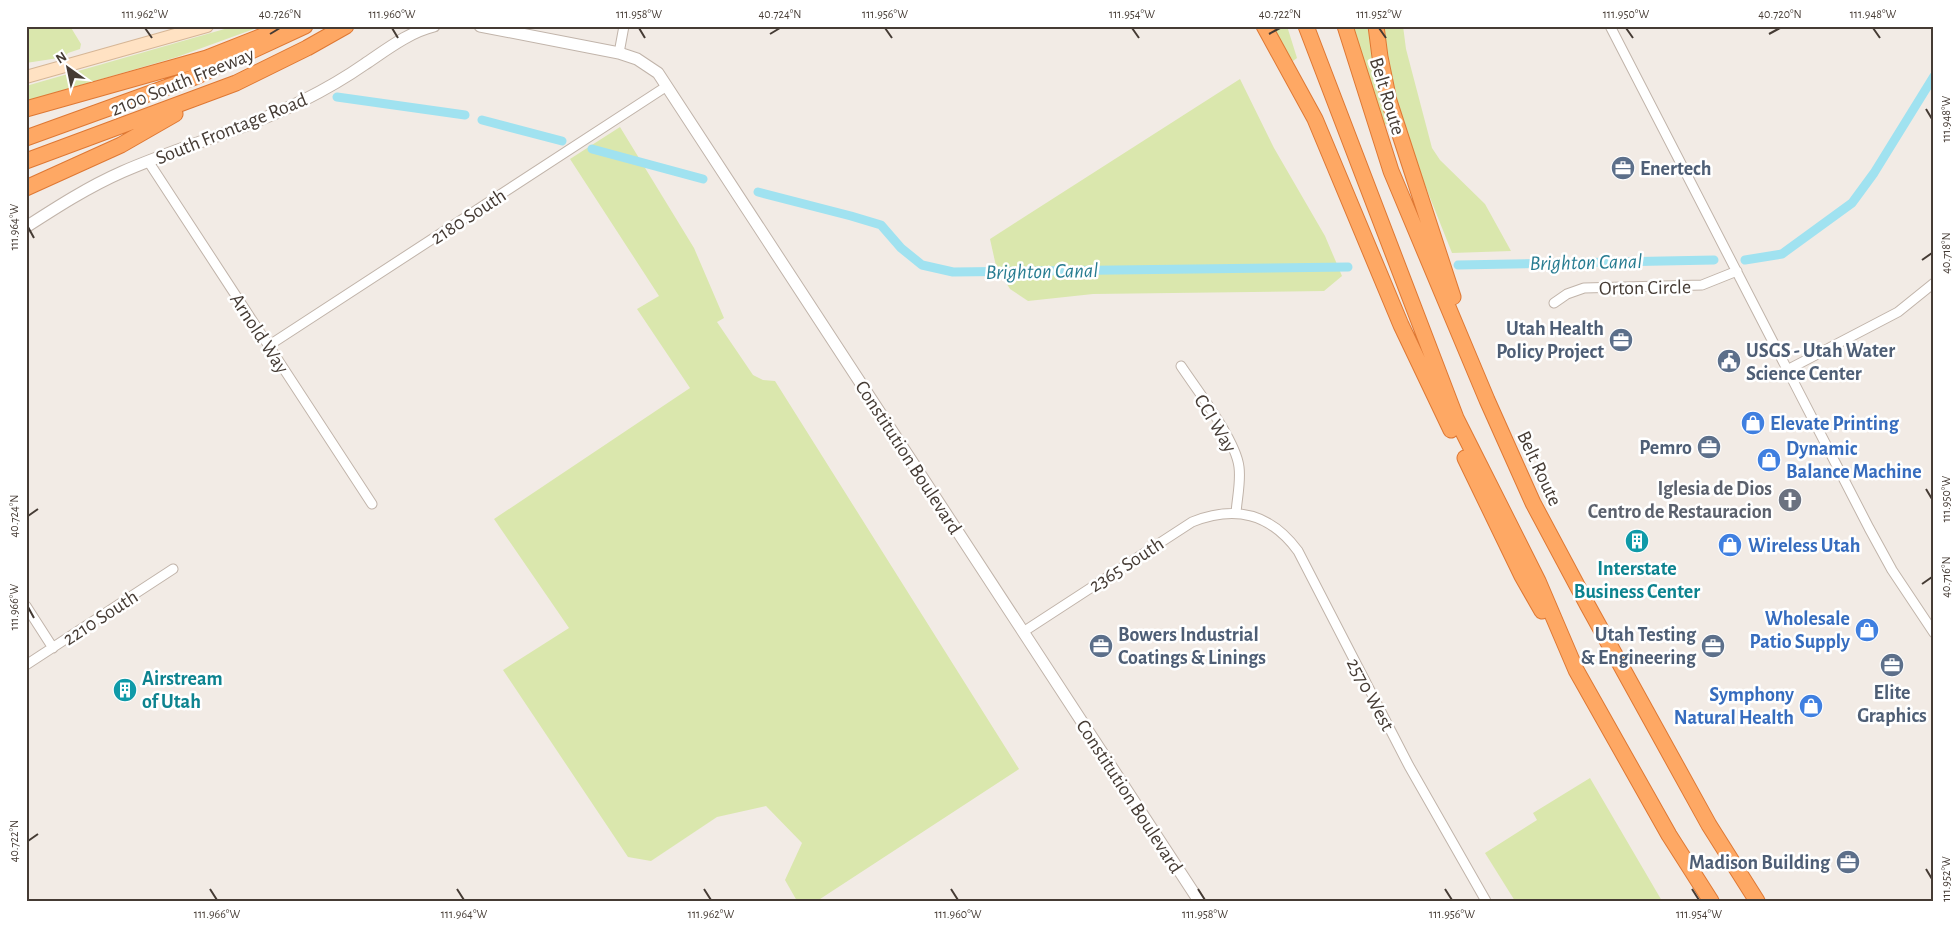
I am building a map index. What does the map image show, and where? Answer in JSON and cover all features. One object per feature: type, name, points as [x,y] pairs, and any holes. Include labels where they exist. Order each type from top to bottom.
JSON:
[{"type":"highway","points":[[26,109],[207,58],[286,26]]},
{"type":"highway","name":"2100 South Freeway","points":[[26,138],[195,77],[305,26]]},
{"type":"highway","name":"2100 South Freeway","points":[[26,161],[236,83],[346,26]]},
{"type":"highway","points":[[1264,26],[1315,119],[1401,325],[1522,576],[1668,835],[1711,901]]},
{"type":"highway","points":[[1306,26],[1456,418],[1538,581],[1576,670]]},
{"type":"highway","name":"Belt Route","points":[[1346,26],[1391,171],[1487,400],[1533,503],[1709,825],[1756,901]]},
{"type":"highway","points":[[1376,26],[1389,101],[1487,400]]},
{"type":"highway","points":[[26,188],[121,145],[169,117],[236,83]]},
{"type":"main road","points":[[26,77],[207,26]]},
{"type":"street","name":"South Frontage Road","points":[[26,227],[95,185],[148,161],[271,115],[295,104],[341,80],[408,37],[434,26]]},
{"type":"street","points":[[480,26],[619,52],[624,26]]},
{"type":"street","points":[[1610,26],[1869,528],[1892,570],[1934,634]]},
{"type":"street","name":"Constitution Boulevard","points":[[619,52],[649,66],[658,73],[667,86],[1199,901]]},
{"type":"street","name":"2180 South","points":[[268,346],[667,86]]},
{"type":"street","name":"Arnold Way","points":[[148,161],[372,504]]},
{"type":"street","name":"Orton Circle","points":[[1554,303],[1567,294],[1584,288],[1702,286],[1737,271]]},
{"type":"street","points":[[1787,370],[1898,312],[1934,283]]},
{"type":"street","name":"CCI Way","points":[[1181,366],[1228,437],[1236,454],[1240,472],[1236,513]]},
{"type":"street","name":"2365 South","points":[[1023,632],[1184,526],[1212,514],[1236,513]]},
{"type":"street","name":"2570 West","points":[[1236,513],[1253,516],[1271,525],[1286,536],[1298,551],[1405,759],[1486,901]]},
{"type":"street","name":"2210 South","points":[[26,665],[173,569]]},
{"type":"street","points":[[26,606],[53,648]]},
{"type":"green space","points":[[26,26],[70,26],[81,44],[80,49],[68,53],[65,57],[26,63]]},
{"type":"green space","points":[[235,26],[262,26],[177,57],[26,101],[26,86]]},
{"type":"green space","points":[[1270,26],[1287,26],[1297,58],[1293,61]]},
{"type":"green space","points":[[1351,26],[1369,26],[1389,123],[1384,125]]},
{"type":"green space","points":[[1378,26],[1403,26],[1406,49],[1432,148],[1440,160],[1485,204],[1511,251],[1452,253],[1423,180],[1405,143]]},
{"type":"green space","points":[[1240,79],[1274,148],[1325,236],[1342,276],[1324,291],[1093,294],[1028,301],[1010,289],[996,266],[990,239]]},
{"type":"green space","points":[[620,127],[694,248],[724,318],[717,322],[753,375],[763,380],[775,381],[1019,769],[817,901],[797,901],[785,880],[802,843],[766,806],[717,817],[651,861],[628,857],[503,670],[569,628],[494,519],[690,388],[637,309],[659,296],[570,159]]},
{"type":"green space","points":[[1590,778],[1662,901],[1515,901],[1485,853],[1537,820],[1533,813]]},
{"type":"waterway","name":"Brighton Canal","points":[[1745,260],[1782,254],[1852,203],[1874,173],[1934,76]]},
{"type":"waterway","name":"Brighton Canal","points":[[337,97],[465,115]]},
{"type":"waterway","name":"Brighton Canal","points":[[482,120],[562,141]]},
{"type":"waterway","name":"Brighton Canal","points":[[592,149],[703,179]]},
{"type":"waterway","name":"Brighton Canal","points":[[758,192],[881,225],[901,248],[922,265],[953,272],[1348,267]]},
{"type":"waterway","name":"Brighton Canal","points":[[1458,265],[1714,260]]},
{"type":"place","name":"Enertech","points":[[1623,168]]},
{"type":"place","name":"Utah Health Policy Project","points":[[1621,340]]},
{"type":"place","name":"USGS - Utah Water Science Center","points":[[1729,361]]},
{"type":"place","name":"Elevate Printing","points":[[1753,423]]},
{"type":"place","name":"Pemro","points":[[1709,447]]},
{"type":"place","name":"Dynamic Balance Machine","points":[[1769,460]]},
{"type":"place","name":"Iglesia de Dios Centro de Restauracion","points":[[1790,500]]},
{"type":"place","name":"Interstate Business Center","points":[[1637,541]]},
{"type":"place","name":"Wireless Utah","points":[[1730,545]]},
{"type":"place","name":"Wholesale Patio Supply","points":[[1867,630]]},
{"type":"place","name":"Bowers Industrial Coatings & Linings","points":[[1101,646]]},
{"type":"place","name":"Utah Testing & Engineering","points":[[1713,646]]},
{"type":"place","name":"Elite Graphics","points":[[1892,665]]},
{"type":"place","name":"Airstream of Utah","points":[[125,690]]},
{"type":"place","name":"Symphony Natural Health","points":[[1811,706]]},
{"type":"place","name":"Madison Building","points":[[1848,862]]}]
